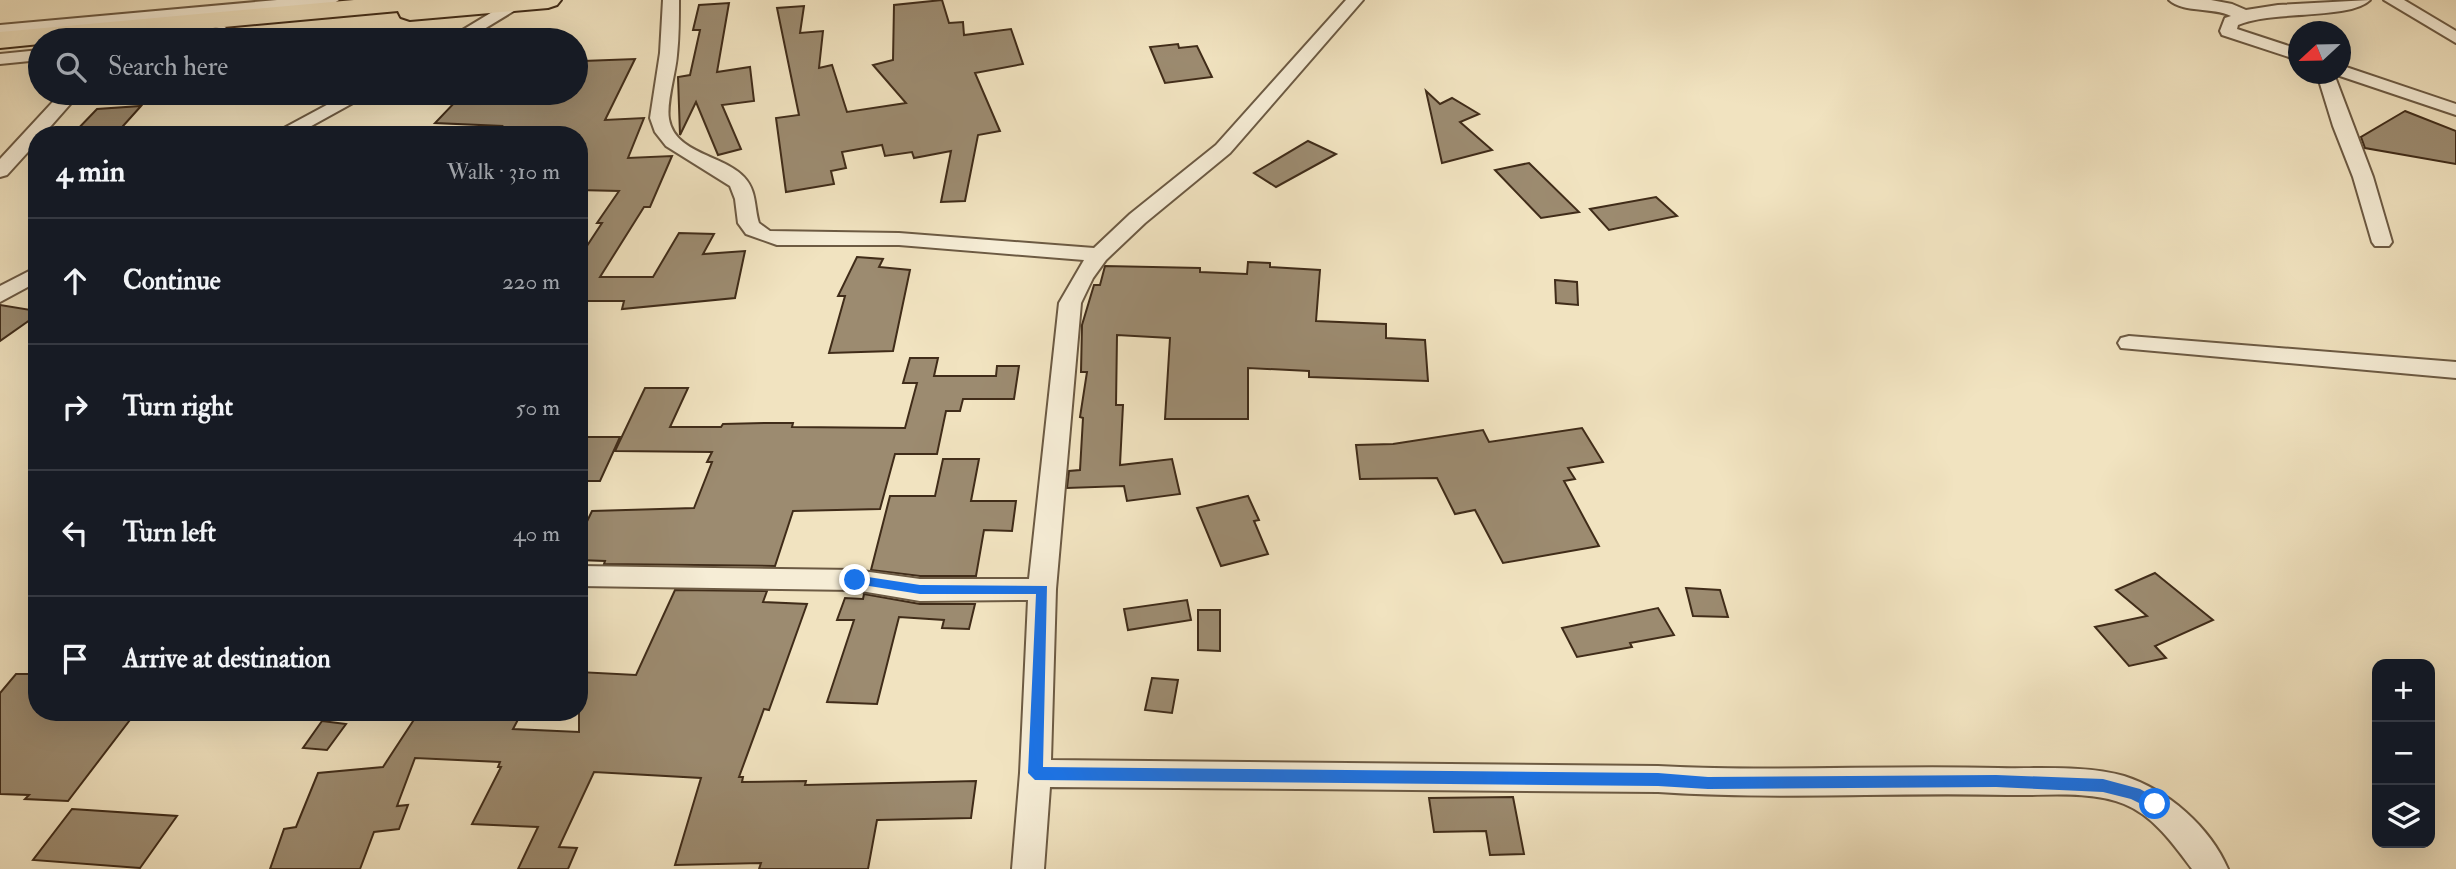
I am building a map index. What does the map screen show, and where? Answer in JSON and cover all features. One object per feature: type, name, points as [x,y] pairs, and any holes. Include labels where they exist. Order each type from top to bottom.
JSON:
[{"type":"highway","points":[[131,28],[438,0]]},
{"type":"highway","points":[[245,28],[548,0]]},
{"type":"highway","points":[[0,40],[28,37]]},
{"type":"highway","points":[[0,51],[28,48]]},
{"type":"street","points":[[0,30],[331,0]]},
{"type":"street","points":[[671,0],[669,53],[659,118],[661,125],[664,132],[685,151],[737,180],[745,196],[744,214],[752,230],[777,239],[899,239],[1097,255]]},
{"type":"street","points":[[1028,869],[1035,773],[1042,589],[1070,303],[1077,283],[1097,255],[1117,234],[1222,151],[1355,0]]},
{"type":"street","points":[[2177,0],[2226,7],[2243,15]]},
{"type":"street","points":[[2288,52],[2228,31],[2231,22],[2243,15],[2338,6],[2362,0]]},
{"type":"street","points":[[2392,0],[2456,38]]},
{"type":"street","points":[[475,28],[519,3]]},
{"type":"street","points":[[0,59],[28,56]]},
{"type":"street","points":[[2351,74],[2456,110]]},
{"type":"street","points":[[2328,84],[2363,177],[2382,242]]},
{"type":"street","points":[[41,126],[60,105]]},
{"type":"street","points":[[298,126],[339,105]]},
{"type":"street","points":[[0,171],[28,140]]},
{"type":"street","points":[[0,295],[28,278]]},
{"type":"street","points":[[2129,344],[2456,370]]},
{"type":"street","points":[[588,576],[855,580],[920,590],[1042,589]]},
{"type":"street","points":[[1035,773],[1658,779],[1708,783],[1996,781],[2103,785],[2135,793],[2155,804],[2179,828],[2212,869]]},
{"type":"building","points":[[942,0],[949,23],[963,22],[964,35],[1011,29],[1023,64],[975,73],[1000,131],[978,135],[965,201],[941,202],[951,151],[914,158],[912,152],[885,156],[882,145],[842,152],[846,168],[831,171],[834,184],[786,192],[776,118],[799,115],[777,8],[804,6],[800,33],[823,31],[819,68],[832,65],[847,112],[906,103],[873,65],[893,60],[894,5]]},
{"type":"building","points":[[729,3],[717,72],[750,67],[754,101],[722,105],[741,149],[718,155],[696,102],[680,135],[678,77],[690,75],[700,30],[693,30],[699,5]]},
{"type":"building","points":[[1178,44],[1179,48],[1197,46],[1212,77],[1165,83],[1150,47]]},
{"type":"building","points":[[635,59],[605,120],[644,118],[628,158],[672,156],[650,207],[644,207],[600,277],[653,277],[679,233],[714,234],[703,254],[745,251],[735,298],[622,309],[624,301],[588,301],[588,244],[602,223],[597,223],[619,191],[588,190],[588,126],[435,123],[452,105],[588,105],[588,61]]},
{"type":"building","points":[[1426,91],[1440,104],[1452,98],[1479,114],[1460,122],[1492,150],[1442,163]]},
{"type":"building","points":[[141,106],[123,126],[81,126],[97,109]]},
{"type":"building","points":[[2405,111],[2456,131],[2456,164],[2365,148],[2361,137]]},
{"type":"building","points":[[1308,141],[1336,154],[1276,187],[1254,173]]},
{"type":"building","points":[[1529,163],[1579,212],[1541,218],[1495,170]]},
{"type":"building","points":[[1656,197],[1677,216],[1609,230],[1590,209]]},
{"type":"building","points":[[857,257],[883,259],[879,267],[910,270],[893,351],[829,353],[845,296],[838,296]]},
{"type":"building","points":[[1248,262],[1270,263],[1270,267],[1320,270],[1316,321],[1386,324],[1386,338],[1425,340],[1428,381],[1309,377],[1309,371],[1248,368],[1248,419],[1165,419],[1170,338],[1117,335],[1116,405],[1123,405],[1120,465],[1172,459],[1180,494],[1127,501],[1124,486],[1067,488],[1069,471],[1080,470],[1083,418],[1080,417],[1087,372],[1081,372],[1082,325],[1094,285],[1100,285],[1105,266],[1200,268],[1200,272],[1247,274]]},
{"type":"building","points":[[1555,280],[1577,282],[1578,305],[1556,303]]},
{"type":"building","points":[[0,305],[28,310],[28,321],[0,341]]},
{"type":"building","points":[[910,358],[938,358],[934,376],[996,376],[997,366],[1019,366],[1014,399],[963,399],[960,411],[946,411],[937,454],[895,454],[880,509],[793,511],[775,566],[604,564],[605,561],[588,560],[588,519],[592,511],[694,508],[712,462],[707,462],[712,452],[615,451],[645,388],[688,388],[670,427],[793,423],[792,427],[905,428],[917,383],[903,383]]},
{"type":"building","points":[[1582,428],[1603,462],[1568,468],[1575,479],[1564,481],[1599,546],[1503,563],[1475,510],[1455,514],[1437,478],[1360,479],[1356,445],[1393,444],[1483,430],[1489,442]]},
{"type":"building","points":[[588,437],[620,437],[600,481],[588,481]]},
{"type":"building","points":[[943,459],[979,459],[971,501],[1016,501],[1012,531],[984,530],[976,576],[920,576],[871,570],[890,496],[935,496]]},
{"type":"building","points":[[1248,496],[1259,520],[1254,521],[1268,554],[1221,566],[1197,508]]},
{"type":"building","points":[[2155,573],[2213,620],[2155,646],[2166,658],[2129,666],[2095,627],[2147,616],[2116,590]]},
{"type":"building","points":[[1686,588],[1720,590],[1728,617],[1693,616]]},
{"type":"building","points":[[675,590],[767,591],[763,602],[807,604],[769,710],[764,709],[739,777],[743,777],[742,782],[806,781],[805,785],[976,781],[971,818],[877,820],[868,869],[759,869],[761,863],[675,865],[701,778],[594,772],[559,847],[577,848],[568,869],[518,869],[538,827],[472,824],[501,767],[498,767],[500,762],[415,758],[397,806],[408,805],[399,829],[374,832],[360,869],[270,869],[284,829],[296,827],[318,773],[383,767],[413,721],[517,721],[513,729],[579,732],[579,721],[588,721],[588,672],[636,675]]},
{"type":"building","points":[[864,594],[920,604],[975,604],[969,629],[942,628],[944,620],[899,617],[877,704],[827,702],[854,620],[837,620],[845,598],[863,599]]},
{"type":"building","points":[[1187,600],[1191,620],[1128,630],[1124,609]]},
{"type":"building","points":[[1658,608],[1674,635],[1630,643],[1632,647],[1577,657],[1562,628]]},
{"type":"building","points":[[1198,610],[1220,610],[1220,651],[1198,650]]},
{"type":"building","points":[[16,674],[28,674],[28,721],[129,721],[68,801],[25,799],[29,795],[0,794],[0,693]]},
{"type":"building","points":[[1152,678],[1178,680],[1172,713],[1145,710]]},
{"type":"building","points":[[322,721],[346,724],[327,750],[303,748]]},
{"type":"building","points":[[1513,797],[1524,854],[1490,855],[1486,831],[1434,832],[1429,798]]},
{"type":"building","points":[[72,809],[177,816],[140,868],[33,860]]},
{"type":"route","points":[[855,580],[920,590],[1042,589],[1035,773],[1658,779],[1708,783],[1996,781],[2103,785],[2135,793],[2155,804]]}]
